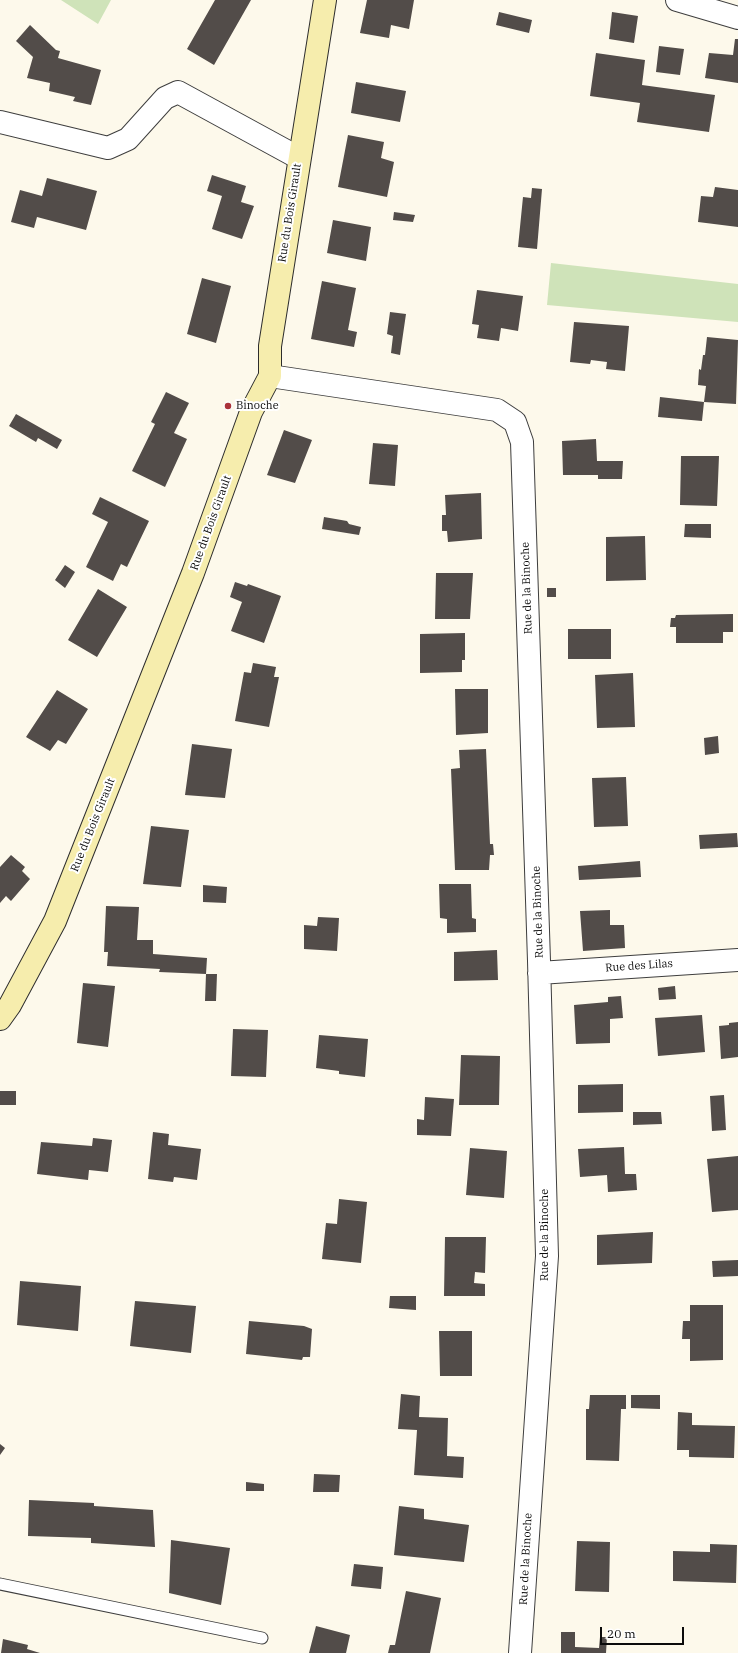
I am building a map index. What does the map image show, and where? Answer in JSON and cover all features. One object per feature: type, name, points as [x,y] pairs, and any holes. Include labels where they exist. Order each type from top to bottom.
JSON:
[{"type":"street","name":"Rue du Bois Girault","points":[[0,1019],[10,1005],[55,920],[193,573],[251,412],[270,376],[270,346],[325,0]]},
{"type":"street","points":[[678,0],[738,18]]},
{"type":"street","points":[[0,122],[108,148],[128,139],[165,98],[178,92],[299,158]]},
{"type":"street","name":"Rue de la Binoche","points":[[270,376],[497,410],[515,422],[522,442],[547,1256],[520,1653]]},
{"type":"street","name":"Rue des Lilas","points":[[539,973],[738,960]]},
{"type":"lane","points":[[0,1584],[262,1638]]},
{"type":"green space","points":[[61,0],[111,0],[98,24]]},
{"type":"green space","points":[[551,263],[738,284],[738,322],[547,305]]},
{"type":"building","points":[[215,0],[251,0],[214,65],[187,49]]},
{"type":"building","points":[[367,0],[414,0],[409,29],[391,25],[389,38],[360,33]]},
{"type":"building","points":[[499,12],[532,20],[529,33],[496,25]]},
{"type":"building","points":[[612,12],[638,16],[634,43],[609,39]]},
{"type":"building","points":[[30,25],[56,50],[60,51],[58,58],[101,70],[91,105],[73,101],[75,97],[49,91],[50,83],[27,78],[33,57],[16,41]]},
{"type":"building","points":[[735,39],[738,39],[738,83],[705,78],[709,53],[733,55]]},
{"type":"building","points":[[659,46],[684,49],[680,75],[656,72]]},
{"type":"building","points":[[596,53],[645,60],[642,85],[715,95],[709,132],[637,122],[640,103],[590,96]]},
{"type":"building","points":[[356,82],[406,91],[400,122],[351,113]]},
{"type":"building","points":[[348,135],[384,142],[381,158],[394,162],[387,197],[338,187]]},
{"type":"building","points":[[212,175],[246,186],[241,202],[254,206],[242,239],[212,229],[222,196],[207,191]]},
{"type":"building","points":[[47,178],[97,191],[86,230],[37,217],[34,228],[11,222],[20,190],[42,196]]},
{"type":"building","points":[[715,187],[738,190],[738,227],[698,222],[701,196],[713,197]]},
{"type":"building","points":[[532,188],[542,189],[537,249],[518,247],[523,197],[531,198]]},
{"type":"building","points":[[394,212],[415,215],[413,222],[393,220]]},
{"type":"building","points":[[333,220],[371,227],[366,261],[327,253]]},
{"type":"building","points":[[202,278],[231,286],[216,343],[187,334]]},
{"type":"building","points":[[322,281],[356,288],[348,330],[357,332],[354,347],[311,339]]},
{"type":"building","points":[[477,290],[523,296],[518,331],[501,328],[499,341],[477,338],[479,325],[472,324]]},
{"type":"building","points":[[390,312],[406,314],[400,355],[391,353],[393,336],[387,334]]},
{"type":"building","points":[[574,322],[629,326],[625,371],[606,369],[607,362],[591,360],[590,364],[570,362]]},
{"type":"building","points":[[707,337],[738,340],[736,404],[704,402],[706,386],[698,385],[699,369],[701,370],[703,355],[705,355]]},
{"type":"building","points":[[166,392],[189,403],[174,433],[187,439],[165,487],[132,471],[155,424],[151,422]]},
{"type":"building","points":[[660,397],[704,402],[702,421],[658,417]]},
{"type":"building","points":[[16,414],[62,440],[57,449],[38,438],[36,442],[9,426]]},
{"type":"building","points":[[284,430],[312,440],[295,483],[267,475]]},
{"type":"building","points":[[596,439],[597,461],[623,461],[622,479],[598,479],[598,475],[563,475],[562,441]]},
{"type":"building","points":[[373,443],[398,445],[395,486],[369,484]]},
{"type":"building","points":[[681,456],[719,456],[717,506],[680,505]]},
{"type":"building","points":[[481,493],[482,539],[448,542],[447,531],[442,531],[442,515],[446,515],[445,495]]},
{"type":"building","points":[[100,497],[149,521],[127,567],[121,564],[113,581],[86,567],[108,522],[92,514]]},
{"type":"building","points":[[324,517],[347,521],[349,524],[361,527],[359,535],[322,529]]},
{"type":"building","points":[[685,524],[711,524],[711,538],[684,537]]},
{"type":"building","points":[[645,536],[646,580],[606,581],[606,537]]},
{"type":"building","points":[[65,565],[75,572],[65,588],[55,580]]},
{"type":"building","points":[[436,573],[473,573],[470,619],[435,619]]},
{"type":"building","points":[[235,582],[247,586],[248,584],[281,596],[264,643],[231,631],[242,602],[230,597]]},
{"type":"building","points":[[547,588],[556,588],[556,597],[547,597]]},
{"type":"building","points":[[98,589],[127,607],[97,657],[68,640]]},
{"type":"building","points":[[733,614],[733,632],[723,632],[723,643],[676,643],[676,627],[670,627],[671,618],[675,618],[676,615]]},
{"type":"building","points":[[568,629],[611,629],[611,659],[568,659]]},
{"type":"building","points":[[465,633],[465,660],[462,660],[462,672],[420,673],[420,634]]},
{"type":"building","points":[[253,663],[276,667],[274,677],[279,677],[269,727],[235,721],[244,672],[251,673]]},
{"type":"building","points":[[633,673],[635,727],[597,728],[595,675]]},
{"type":"building","points":[[455,689],[488,689],[488,733],[456,735]]},
{"type":"building","points":[[57,690],[88,709],[66,744],[58,740],[50,751],[26,737]]},
{"type":"building","points":[[718,736],[719,753],[705,755],[704,738]]},
{"type":"building","points":[[192,744],[232,749],[225,798],[185,795]]},
{"type":"building","points":[[486,749],[490,844],[493,844],[494,855],[490,855],[489,870],[455,870],[451,769],[460,768],[459,750]]},
{"type":"building","points":[[626,777],[628,826],[594,827],[592,778]]},
{"type":"building","points":[[151,826],[189,830],[181,887],[143,884]]},
{"type":"building","points":[[737,833],[738,847],[700,849],[699,835]]},
{"type":"building","points":[[11,855],[25,867],[22,871],[30,879],[11,901],[6,896],[0,903],[0,867]]},
{"type":"building","points":[[640,861],[641,877],[579,880],[578,866]]},
{"type":"building","points":[[439,884],[471,884],[472,918],[476,919],[476,932],[447,933],[447,919],[440,918]]},
{"type":"building","points":[[203,885],[227,887],[226,903],[203,902]]},
{"type":"building","points":[[106,906],[139,907],[137,940],[153,940],[153,954],[207,958],[206,974],[159,972],[160,969],[107,966],[108,952],[104,952]]},
{"type":"building","points":[[610,910],[610,925],[624,925],[625,948],[583,951],[580,911]]},
{"type":"building","points":[[318,917],[339,918],[337,951],[304,949],[304,925],[317,926]]},
{"type":"building","points":[[497,950],[498,980],[454,981],[454,952]]},
{"type":"building","points":[[206,974],[217,974],[216,1001],[205,1001]]},
{"type":"building","points":[[83,983],[115,986],[108,1047],[77,1043]]},
{"type":"building","points":[[675,986],[676,999],[659,1000],[658,988]]},
{"type":"building","points":[[621,996],[623,1018],[610,1019],[610,1043],[576,1044],[574,1005],[608,1002],[608,997]]},
{"type":"building","points":[[702,1015],[705,1052],[658,1056],[655,1018]]},
{"type":"building","points":[[738,1022],[738,1057],[721,1059],[719,1026]]},
{"type":"building","points":[[233,1029],[268,1030],[266,1077],[231,1076]]},
{"type":"building","points":[[319,1035],[368,1039],[365,1077],[339,1074],[339,1071],[316,1068]]},
{"type":"building","points":[[461,1055],[500,1056],[499,1105],[459,1105]]},
{"type":"building","points":[[623,1084],[623,1112],[578,1113],[578,1085]]},
{"type":"building","points":[[0,1091],[16,1091],[16,1105],[0,1105]]},
{"type":"building","points":[[724,1095],[726,1130],[712,1131],[710,1096]]},
{"type":"building","points":[[425,1097],[454,1099],[451,1136],[417,1135],[417,1119],[424,1120]]},
{"type":"building","points":[[633,1112],[661,1112],[662,1124],[633,1125]]},
{"type":"building","points":[[153,1132],[169,1134],[168,1145],[201,1149],[197,1180],[174,1177],[173,1182],[148,1179]]},
{"type":"building","points":[[93,1138],[112,1140],[108,1172],[89,1170],[88,1180],[37,1174],[41,1142],[92,1146]]},
{"type":"building","points":[[624,1147],[625,1174],[636,1174],[637,1190],[608,1192],[607,1175],[580,1177],[578,1149]]},
{"type":"building","points":[[470,1148],[507,1151],[504,1198],[466,1195]]},
{"type":"building","points":[[738,1156],[738,1210],[712,1212],[707,1159]]},
{"type":"building","points":[[339,1199],[367,1202],[361,1263],[322,1259],[326,1223],[337,1224]]},
{"type":"building","points":[[653,1232],[652,1263],[597,1265],[597,1235]]},
{"type":"building","points":[[445,1237],[486,1237],[485,1273],[475,1272],[474,1283],[485,1284],[485,1296],[444,1296]]},
{"type":"building","points":[[738,1260],[738,1276],[713,1277],[712,1261]]},
{"type":"building","points":[[20,1281],[81,1286],[78,1331],[17,1325]]},
{"type":"building","points":[[390,1296],[416,1296],[416,1310],[389,1308]]},
{"type":"building","points":[[135,1301],[196,1306],[191,1353],[130,1346]]},
{"type":"building","points":[[690,1305],[723,1305],[723,1360],[690,1361],[690,1339],[682,1339],[683,1321],[690,1321]]},
{"type":"building","points":[[249,1321],[304,1326],[312,1329],[310,1357],[303,1357],[302,1360],[246,1354]]},
{"type":"building","points":[[439,1331],[472,1331],[472,1376],[440,1376]]},
{"type":"building","points":[[401,1394],[420,1396],[419,1417],[448,1418],[447,1456],[464,1457],[463,1478],[414,1475],[417,1430],[398,1429]]},
{"type":"building","points":[[590,1395],[626,1395],[626,1409],[621,1409],[619,1461],[586,1460],[586,1409],[589,1409]]},
{"type":"building","points":[[631,1395],[660,1395],[660,1409],[631,1408]]},
{"type":"building","points":[[678,1412],[692,1413],[692,1425],[735,1426],[734,1458],[689,1457],[689,1450],[677,1450]]},
{"type":"building","points":[[0,1444],[5,1448],[0,1455]]},
{"type":"building","points":[[314,1474],[340,1475],[339,1492],[313,1492]]},
{"type":"building","points":[[246,1482],[264,1484],[264,1491],[246,1491]]},
{"type":"building","points":[[29,1500],[94,1503],[94,1506],[153,1510],[155,1547],[91,1543],[91,1538],[28,1536]]},
{"type":"building","points":[[399,1506],[424,1509],[424,1519],[469,1525],[464,1562],[394,1555]]},
{"type":"building","points":[[171,1540],[230,1548],[221,1605],[169,1593]]},
{"type":"building","points":[[577,1541],[610,1542],[609,1592],[575,1591]]},
{"type":"building","points":[[710,1544],[737,1545],[736,1583],[673,1581],[673,1551],[710,1552]]},
{"type":"building","points":[[354,1564],[383,1567],[381,1589],[351,1586]]},
{"type":"building","points":[[406,1591],[441,1598],[430,1653],[388,1653],[390,1645],[395,1645]]},
{"type":"building","points":[[316,1626],[350,1635],[346,1653],[309,1653]]},
{"type":"building","points":[[561,1632],[575,1632],[575,1647],[599,1648],[600,1637],[607,1637],[606,1653],[561,1653]]},
{"type":"building","points":[[3,1639],[28,1645],[27,1649],[40,1653],[1,1653]]},
{"type":"place","name":"Binoche","points":[[228,406]]}]
